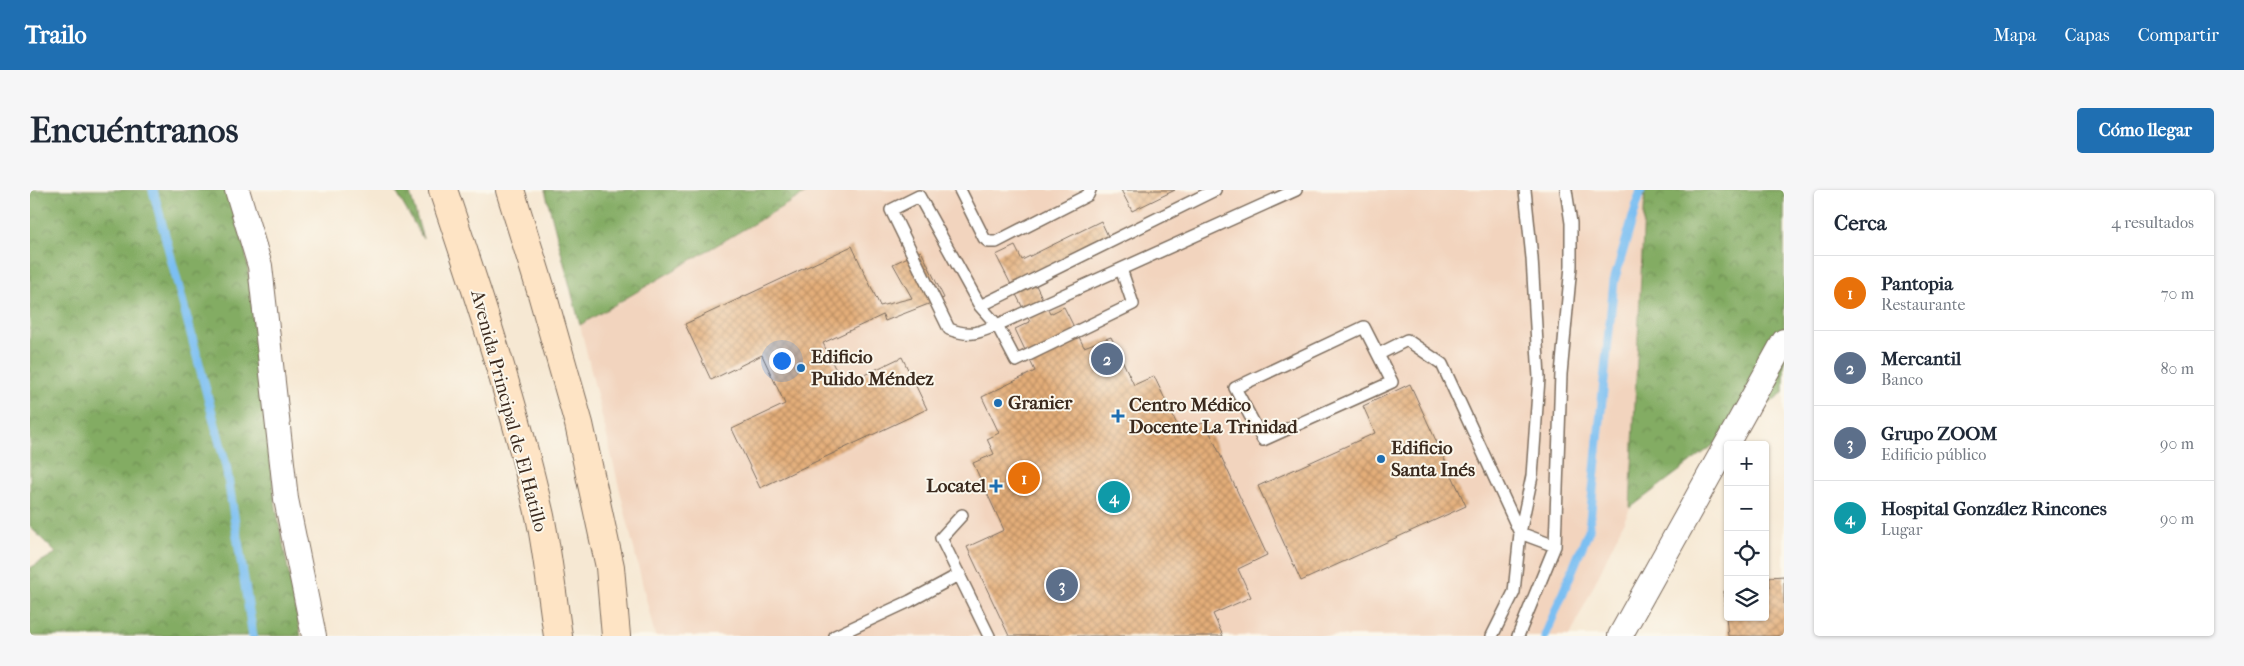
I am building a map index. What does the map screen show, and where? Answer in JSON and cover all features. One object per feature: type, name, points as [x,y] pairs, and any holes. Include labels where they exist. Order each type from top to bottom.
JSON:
[{"type":"main road","name":"Avenida Principal de El Hatillo","points":[[443,190],[476,290],[507,394],[540,517],[558,636]]},
{"type":"main road","points":[[510,190],[579,424],[610,567],[616,636]]},
{"type":"street","points":[[237,190],[260,266],[286,499],[314,636]]},
{"type":"street","points":[[1620,636],[1784,341]]},
{"type":"lane","points":[[930,190],[891,210],[949,329],[963,334],[977,333],[998,324],[1296,190]]},
{"type":"lane","points":[[960,190],[984,238],[989,242],[996,242],[1088,195],[1090,190]]},
{"type":"lane","points":[[980,306],[1214,190]]},
{"type":"lane","points":[[1492,636],[1514,592],[1520,533],[1532,476],[1539,378],[1532,258],[1525,190]]},
{"type":"lane","points":[[1518,636],[1555,546],[1561,374],[1571,266],[1571,224],[1566,190]]},
{"type":"lane","points":[[919,196],[980,306],[998,324],[1016,361],[1133,304],[1121,269]]},
{"type":"lane","points":[[1364,327],[1379,354],[1392,382],[1263,440],[1235,388],[1364,327]]},
{"type":"lane","points":[[1379,354],[1407,340],[1442,364],[1520,533],[1555,546]]},
{"type":"lane","points":[[962,515],[941,538],[989,636]]},
{"type":"lane","points":[[835,636],[910,601],[960,574]]},
{"type":"shaded area","name":"Centro Médico Docente La Trinidad","points":[[811,190],[1645,190],[1630,508],[1570,636],[655,636],[580,325]]},
{"type":"green space","points":[[30,190],[228,190],[246,254],[276,507],[301,636],[30,636],[30,568],[56,553],[30,527]]},
{"type":"green space","points":[[395,190],[409,190],[423,239]]},
{"type":"green space","points":[[545,190],[811,190],[580,325]]},
{"type":"green space","points":[[1645,190],[1784,190],[1784,392],[1630,508]]},
{"type":"building","points":[[1121,190],[1175,190],[1132,211]]},
{"type":"building","points":[[1101,221],[1108,236],[1031,275],[1050,314],[1064,307],[1084,347],[1111,337],[1134,385],[1154,376],[1181,433],[1205,422],[1267,555],[1238,569],[1251,597],[1213,614],[1223,636],[1009,636],[967,547],[1004,530],[973,463],[994,454],[987,439],[999,433],[982,397],[1035,371],[1015,329],[1030,322],[996,255],[1015,246],[1022,260]]},
{"type":"building","name":"Edificio Pulido Méndez","points":[[852,246],[880,306],[912,298],[893,264],[921,251],[944,298],[885,321],[883,315],[823,343],[843,385],[902,357],[927,409],[760,488],[732,429],[785,404],[762,355],[711,380],[685,324]]},
{"type":"building","name":"Edificio Santa Inés","points":[[1410,384],[1466,506],[1301,581],[1258,486],[1375,433],[1363,406]]},
{"type":"building","points":[[1784,576],[1784,636],[1728,636],[1726,621],[1769,621],[1769,577]]},
{"type":"waterway","points":[[153,190],[226,466],[253,636]]},
{"type":"waterway","points":[[1545,636],[1589,530],[1614,281],[1641,190]]},
{"type":"place","name":"Mercantil","points":[[1107,359]]},
{"type":"place","name":"Edificio Pulido Méndez","points":[[801,368]]},
{"type":"place","name":"Granier","points":[[998,403]]},
{"type":"place","name":"Centro Médico Docente La Trinidad","points":[[1118,416]]},
{"type":"place","name":"Edificio Santa Inés","points":[[1381,459]]},
{"type":"place","name":"Pantopia","points":[[1024,478]]},
{"type":"place","name":"Locatel","points":[[996,486]]},
{"type":"place","name":"Hospital González Rincones","points":[[1114,497]]},
{"type":"place","name":"Grupo ZOOM","points":[[1062,585]]}]
